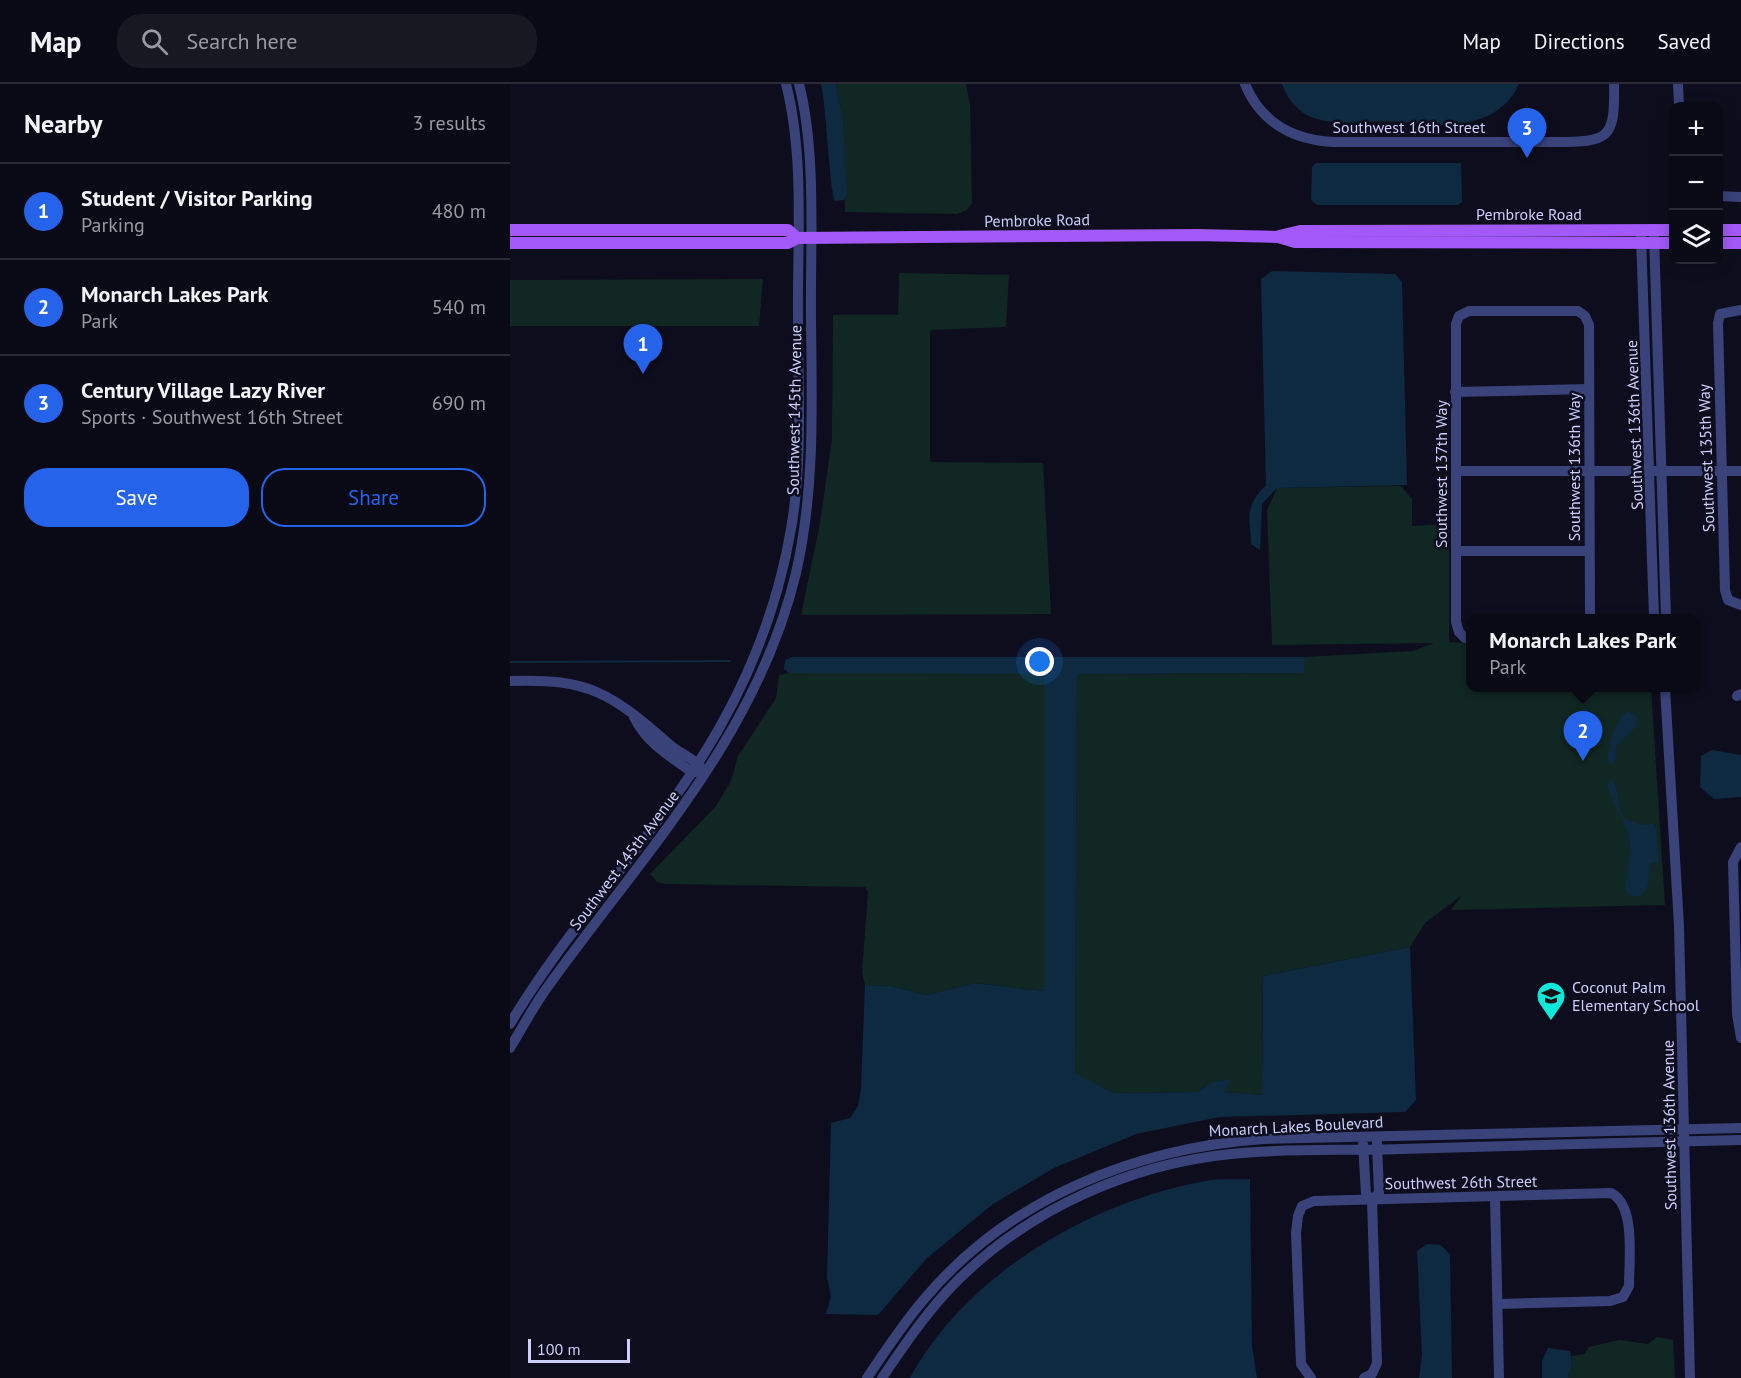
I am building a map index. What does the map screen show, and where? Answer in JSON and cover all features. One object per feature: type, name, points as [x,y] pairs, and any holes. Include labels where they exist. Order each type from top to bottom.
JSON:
[{"type":"main road","name":"Pembroke Road","points":[[510,230],[788,230],[797,238]]},
{"type":"main road","points":[[1723,230],[1741,230]]},
{"type":"main road","name":"Pembroke Road","points":[[510,243],[788,243],[797,238],[1278,237],[1300,231],[1641,236],[1669,242]]},
{"type":"main road","name":"Pembroke Road","points":[[1654,237],[1669,232]]},
{"type":"main road","points":[[1723,243],[1741,243]]},
{"type":"street","name":"Southwest 145th Avenue","points":[[510,1024],[551,959],[694,767],[737,698],[755,657],[783,568],[792,528],[798,442],[796,147],[786,84]]},
{"type":"street","name":"Southwest 145th Avenue","points":[[510,1048],[547,988],[707,772],[748,705],[767,662],[795,574],[804,531],[812,436],[812,238],[808,142],[799,84]]},
{"type":"street","name":"Southwest 16th Street","points":[[1245,84],[1265,115],[1288,133],[1304,139],[1335,142],[1558,142],[1602,137],[1611,128],[1614,117],[1614,84]]},
{"type":"street","points":[[1678,84],[1678,102]]},
{"type":"street","points":[[1723,196],[1741,197]]},
{"type":"street","name":"Southwest 136th Avenue","points":[[1641,236],[1666,614]]},
{"type":"street","name":"Southwest 136th Avenue","points":[[1654,237],[1656,471],[1654,614]]},
{"type":"street","name":"Southwest 135th Way","points":[[1741,310],[1729,310],[1720,314],[1725,590],[1728,600],[1741,605]]},
{"type":"street","name":"Southwest 137th Way","points":[[1466,638],[1459,632],[1456,622],[1456,324],[1459,316],[1469,311],[1578,311],[1585,316]]},
{"type":"street","name":"Southwest 136th Way","points":[[1585,316],[1589,325],[1590,614]]},
{"type":"street","points":[[1455,392],[1589,389]]},
{"type":"street","points":[[1456,471],[1741,471]]},
{"type":"street","points":[[1456,551],[1589,551]]},
{"type":"street","points":[[510,681],[552,680],[581,685],[610,697],[633,717],[640,730],[656,746],[707,772]]},
{"type":"street","name":"Southwest 136th Avenue","points":[[1664,692],[1679,926],[1690,1378]]},
{"type":"street","points":[[1740,848],[1733,862],[1739,918],[1737,1014],[1741,1038]]},
{"type":"street","name":"Monarch Lakes Boulevard","points":[[867,1378],[905,1322],[950,1272],[989,1238],[1032,1208],[1073,1185],[1117,1168],[1193,1147],[1291,1138],[1741,1128]]},
{"type":"street","points":[[1363,1137],[1366,1194],[1372,1200],[1377,1363],[1368,1376]]},
{"type":"street","points":[[1372,1200],[1379,1193],[1377,1137]]},
{"type":"street","points":[[1214,1156],[1216,1149],[1275,1144],[1291,1138]]},
{"type":"street","name":"Monarch Lakes Boulevard","points":[[882,1378],[914,1330],[958,1280],[997,1248],[1041,1218],[1079,1196],[1122,1178],[1188,1160],[1277,1151],[1741,1140]]},
{"type":"street","points":[[1365,1184],[1379,1184]]},
{"type":"street","name":"Southwest 26th Street","points":[[1311,1378],[1300,1364],[1296,1233],[1302,1206],[1314,1201],[1611,1193],[1621,1198],[1627,1211],[1629,1265],[1629,1286],[1623,1297],[1610,1301],[1498,1304]]},
{"type":"street","points":[[1495,1197],[1499,1378]]},
{"type":"green space","points":[[836,84],[966,84],[970,104],[972,203],[967,210],[957,214],[845,212],[843,120]]},
{"type":"green space","points":[[899,273],[1009,275],[1006,327],[930,330],[930,462],[1043,463],[1051,614],[801,615],[820,523],[832,439],[833,315],[898,315]]},
{"type":"green space","points":[[763,279],[759,326],[510,326],[510,280]]},
{"type":"green space","points":[[1401,486],[1412,499],[1412,526],[1449,524],[1449,642],[1466,643],[1466,692],[1651,692],[1665,905],[1451,910],[1462,895],[1425,923],[1410,947],[1263,976],[1262,1095],[1222,1092],[1210,1083],[1197,1092],[1113,1093],[1075,1074],[1077,674],[1303,673],[1304,657],[1413,651],[1434,643],[1272,645],[1267,510],[1277,488]]},
{"type":"green space","points":[[789,673],[1044,673],[1044,991],[975,983],[926,995],[891,986],[865,985],[862,973],[868,892],[865,887],[666,884],[657,882],[650,874],[716,806],[731,781],[738,756],[776,698],[779,675]]},
{"type":"green space","points":[[1657,1337],[1673,1340],[1675,1378],[1568,1378],[1572,1365],[1571,1356],[1585,1354],[1589,1347],[1619,1340],[1648,1344]]},
{"type":"water","points":[[821,84],[836,84],[843,120],[847,195],[844,200],[835,201],[833,195]]},
{"type":"water","points":[[1282,84],[1519,84],[1510,99],[1498,110],[1484,118],[1435,125],[1385,121],[1350,123],[1318,119],[1303,113],[1291,102]]},
{"type":"water","points":[[1316,163],[1461,163],[1462,202],[1458,205],[1317,205],[1311,200],[1312,167]]},
{"type":"water","points":[[1272,271],[1395,274],[1402,282],[1407,485],[1277,488],[1262,504],[1260,550],[1251,544],[1250,512],[1254,500],[1266,485],[1261,279]]},
{"type":"water","points":[[792,657],[1304,657],[1304,673],[1077,674],[1075,1073],[1113,1093],[1197,1092],[1210,1083],[1230,1079],[1223,1092],[1262,1095],[1263,976],[1410,947],[1416,1100],[1405,1112],[1220,1117],[1136,1134],[1054,1168],[993,1204],[926,1259],[878,1315],[826,1314],[831,1296],[827,1278],[831,1123],[850,1118],[858,1106],[861,1089],[865,985],[891,986],[926,995],[975,983],[1044,991],[1044,674],[789,673],[784,669],[785,660]]},
{"type":"water","points":[[1628,711],[1637,716],[1637,726],[1616,746],[1615,763],[1611,765],[1608,763],[1610,742],[1619,720]]},
{"type":"water","points":[[1712,750],[1741,755],[1741,797],[1714,799],[1700,787],[1701,756]]},
{"type":"water","points":[[1612,779],[1624,819],[1642,825],[1654,824],[1656,829],[1659,862],[1650,863],[1647,888],[1636,897],[1625,891],[1630,845],[1607,784]]},
{"type":"water","points":[[1250,1179],[1252,1346],[1257,1378],[910,1378],[934,1341],[963,1307],[996,1277],[1033,1250],[1073,1227],[1115,1208],[1157,1193],[1206,1181]]},
{"type":"water","points":[[1427,1244],[1441,1245],[1450,1255],[1452,1378],[1419,1378],[1422,1355],[1417,1251]]},
{"type":"water","points":[[1548,1348],[1570,1351],[1572,1365],[1568,1378],[1542,1378],[1542,1361]]},
{"type":"waterway","points":[[510,662],[730,661]]},
{"type":"place","name":"Century Village Lazy River","points":[[1527,158]]},
{"type":"place","name":"Student / Visitor Parking","points":[[643,374]]},
{"type":"place","name":"Monarch Lakes Park","points":[[1583,761]]},
{"type":"place","name":"Coconut Palm Elementary School","points":[[1551,1022]]}]
